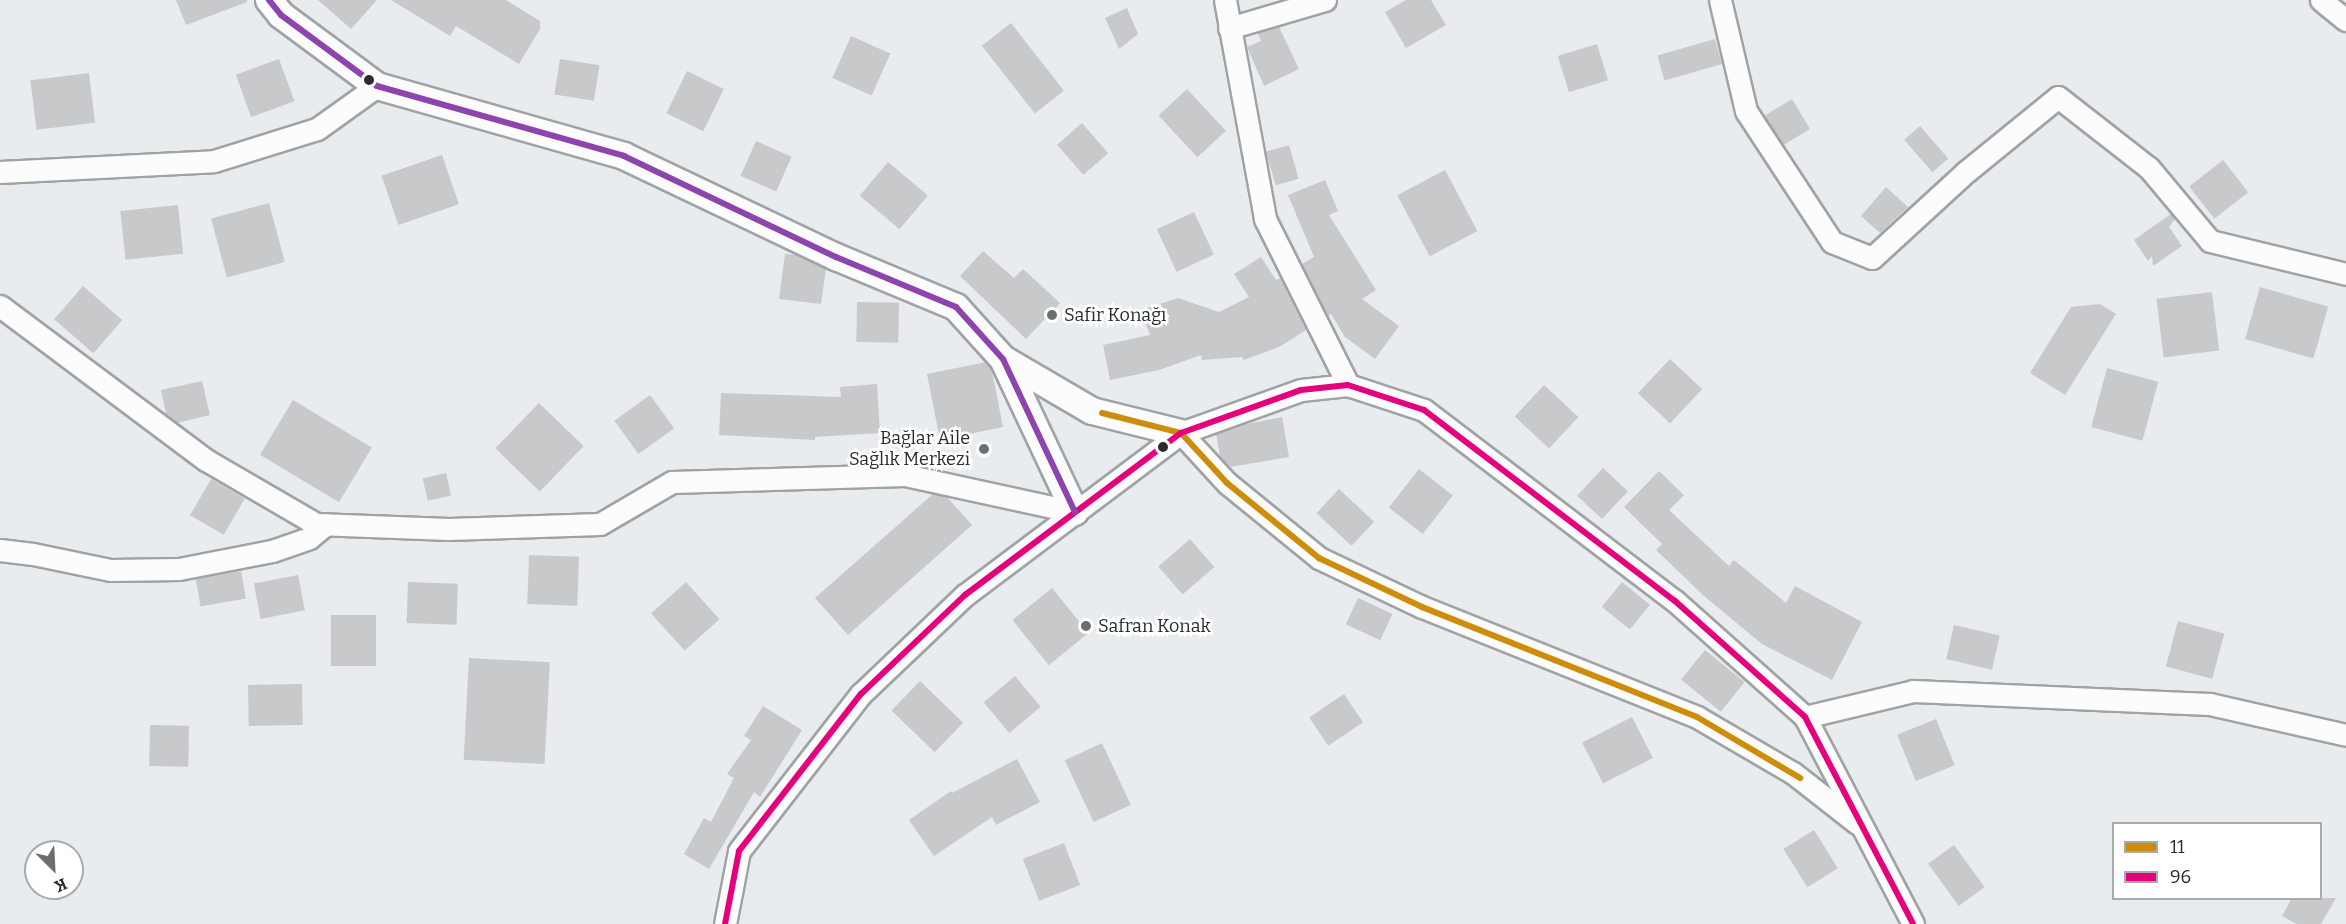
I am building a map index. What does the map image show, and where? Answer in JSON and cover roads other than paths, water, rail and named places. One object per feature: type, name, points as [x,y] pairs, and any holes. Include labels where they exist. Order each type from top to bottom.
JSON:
[{"type":"street","points":[[269,0],[281,15],[377,86],[624,156],[836,257],[956,307],[1003,359],[1075,512]]},
{"type":"street","points":[[1225,0],[1265,219],[1348,386]]},
{"type":"street","points":[[1229,28],[1325,0]]},
{"type":"street","points":[[1720,0],[1746,111],[1832,242],[1872,258],[1967,171],[2058,97],[2149,168],[2210,241],[2346,274]]},
{"type":"street","points":[[2321,0],[2346,20]]},
{"type":"street","points":[[0,172],[214,161],[317,129],[377,86]]},
{"type":"street","points":[[0,306],[49,345],[206,460],[316,524],[449,529],[600,524],[672,482],[905,475],[1075,512]]},
{"type":"street","points":[[1003,359],[1092,411],[1181,433],[1227,483],[1318,558],[1432,611],[1697,717],[1793,773],[1863,827]]},
{"type":"street","points":[[725,924],[740,851],[861,694],[965,595],[1181,433],[1301,390],[1348,386],[1424,410],[1675,602],[1806,717],[1912,924]]},
{"type":"street","points":[[0,550],[33,554],[110,570],[179,569],[272,551],[309,538],[326,524]]},
{"type":"street","points":[[1806,717],[1913,691],[2210,704],[2346,735]]},
{"type":"place","name":"Safir Konağı","points":[[1052,315]]},
{"type":"place","name":"Bağlar Aile Sağlık Merkezi","points":[[984,449]]},
{"type":"place","name":"Safran Konak","points":[[1086,626]]}]
